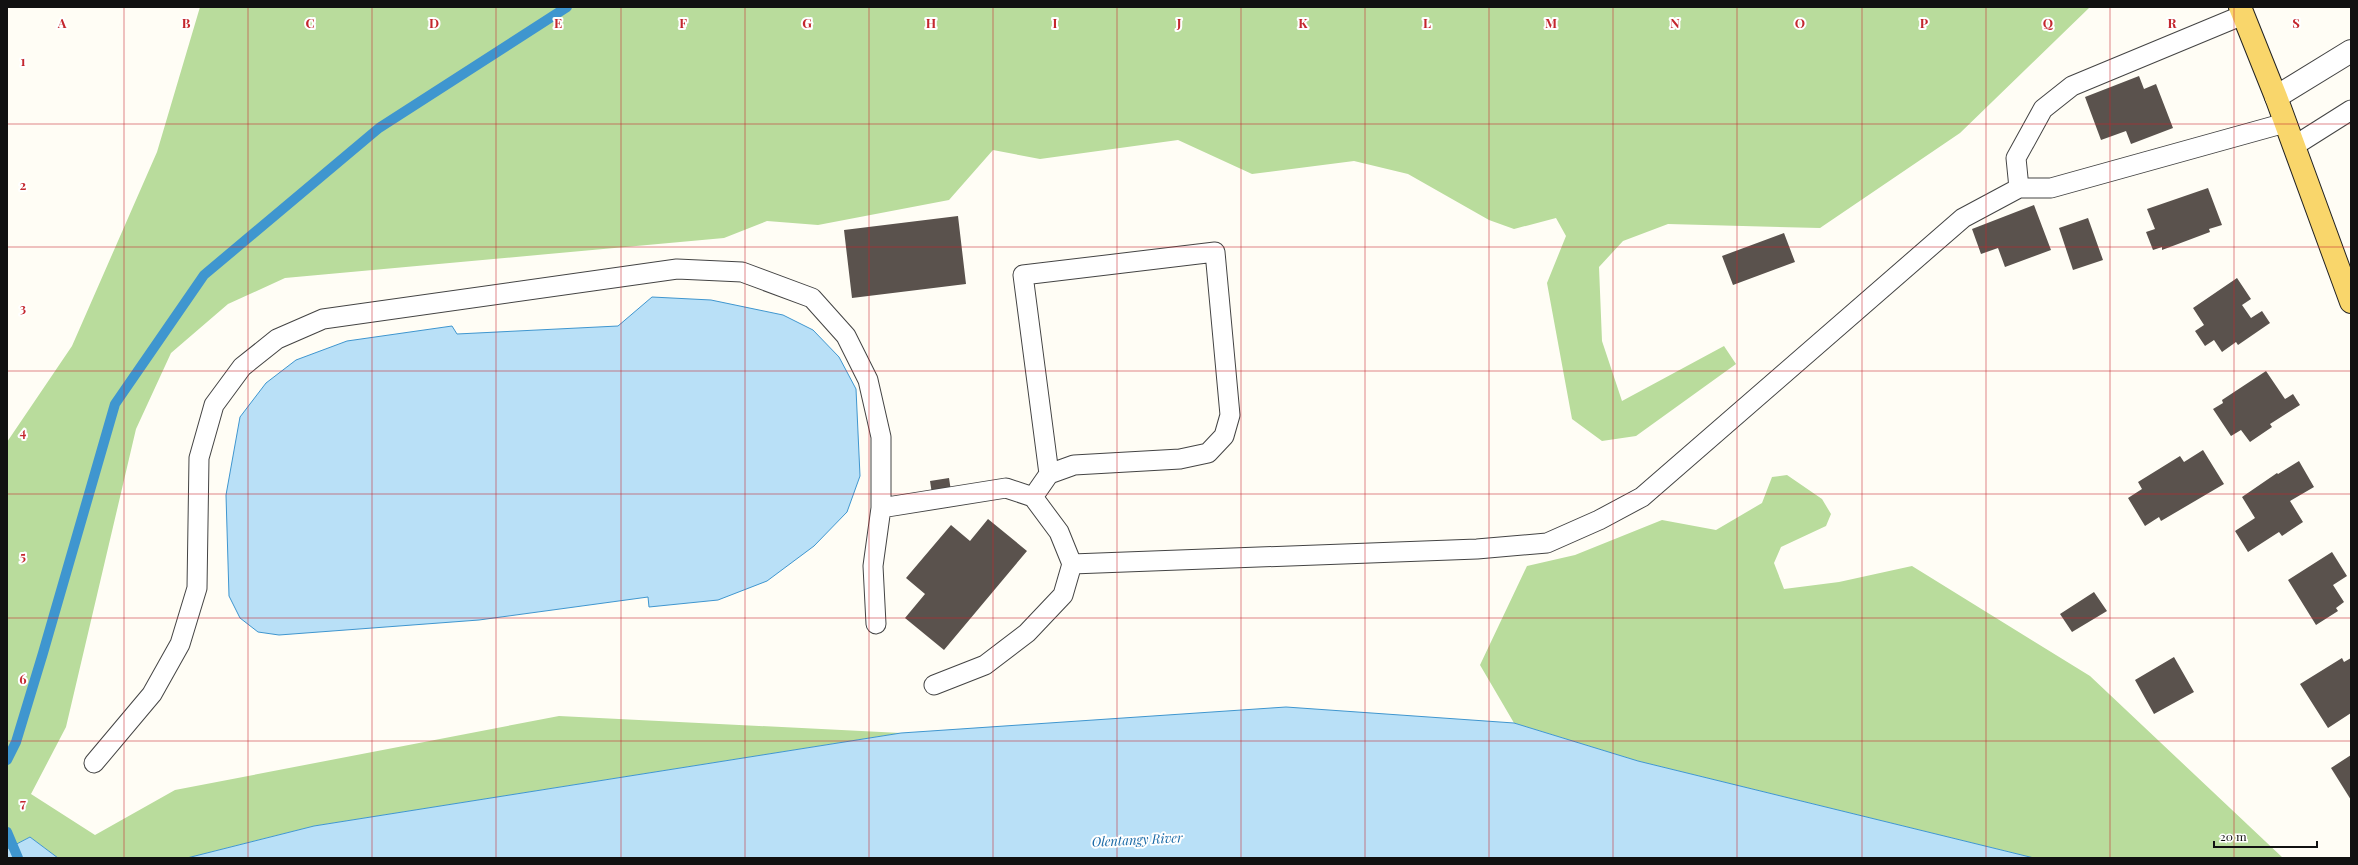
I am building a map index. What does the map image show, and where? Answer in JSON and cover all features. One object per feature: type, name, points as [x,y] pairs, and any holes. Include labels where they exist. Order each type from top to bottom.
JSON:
[{"type":"main road","points":[[2242,11],[2276,97],[2351,302]]},
{"type":"street","points":[[2276,97],[2351,51]]},
{"type":"lane","points":[[2019,188],[2016,158],[2043,109],[2072,86],[2242,11]]},
{"type":"lane","points":[[2294,146],[2351,110]]},
{"type":"lane","points":[[1072,564],[1477,549],[1547,543],[1599,520],[1642,497],[1963,218],[2019,188],[2051,188],[2285,123]]},
{"type":"lane","points":[[1033,497],[1049,474],[1074,464],[1180,459],[1208,452],[1224,436],[1230,415],[1215,252],[1024,275],[1049,474]]},
{"type":"lane","points":[[94,763],[152,694],[180,644],[197,588],[199,458],[214,405],[242,367],[277,339],[323,319],[677,269],[742,272],[812,298],[846,336],[868,380],[880,437],[881,508],[873,566],[876,624]]},
{"type":"lane","points":[[881,508],[1006,488],[1033,497],[1059,532],[1072,564],[1063,594],[1027,633],[985,665],[934,684]]},
{"type":"green space","points":[[200,7],[2090,7],[1960,133],[1820,228],[1668,224],[1623,241],[1599,267],[1602,341],[1622,401],[1724,346],[1736,364],[1636,436],[1602,441],[1572,419],[1547,283],[1566,236],[1556,218],[1514,229],[1489,220],[1408,174],[1354,161],[1252,174],[1178,140],[1040,159],[993,150],[949,200],[818,225],[767,221],[724,238],[285,278],[228,304],[171,353],[136,429],[66,727],[31,794],[95,835],[175,790],[559,716],[901,733],[314,826],[187,858],[58,858],[30,837],[7,849],[7,442],[72,346],[157,152]]},
{"type":"green space","points":[[1787,475],[1822,499],[1831,514],[1826,526],[1781,547],[1774,563],[1784,589],[1839,582],[1912,566],[2090,676],[2283,858],[2034,858],[1638,761],[1514,723],[1480,665],[1527,566],[1575,555],[1662,520],[1716,530],[1762,503],[1772,477]]},
{"type":"water","points":[[652,297],[711,300],[783,315],[813,330],[839,357],[856,389],[860,476],[847,512],[814,546],[767,581],[718,600],[649,607],[648,597],[479,620],[279,635],[258,632],[240,618],[229,596],[226,495],[240,417],[266,383],[296,360],[347,341],[452,326],[457,334],[618,326]]},
{"type":"water","name":"Olentangy River","points":[[1286,707],[1514,723],[1638,761],[2034,858],[187,858],[314,826],[901,733]]},
{"type":"water","points":[[30,837],[58,858],[7,858],[7,849]]},
{"type":"building","points":[[2139,76],[2144,89],[2156,84],[2173,128],[2131,144],[2126,131],[2101,140],[2085,97]]},
{"type":"building","points":[[2208,188],[2222,225],[2209,229],[2210,232],[2162,250],[2162,247],[2153,250],[2146,232],[2155,229],[2147,209]]},
{"type":"building","points":[[2034,205],[2051,250],[2005,267],[1998,248],[1981,254],[1972,229]]},
{"type":"building","points":[[958,216],[966,284],[852,298],[844,230]]},
{"type":"building","points":[[2088,218],[2103,260],[2073,270],[2059,228]]},
{"type":"building","points":[[1784,233],[1795,262],[1733,285],[1722,256]]},
{"type":"building","points":[[2237,278],[2251,299],[2242,305],[2251,318],[2262,311],[2270,323],[2238,345],[2236,342],[2222,352],[2214,340],[2205,346],[2195,331],[2204,325],[2193,308]]},
{"type":"building","points":[[2266,371],[2285,399],[2293,394],[2300,405],[2270,424],[2272,427],[2250,442],[2241,430],[2231,436],[2213,409],[2223,403],[2222,400]]},
{"type":"building","points":[[2203,450],[2224,484],[2161,521],[2159,517],[2145,526],[2128,498],[2142,489],[2138,482],[2180,456],[2184,462]]},
{"type":"building","points":[[2299,461],[2314,487],[2290,501],[2303,522],[2282,536],[2279,532],[2248,552],[2235,531],[2255,518],[2242,497],[2277,473],[2278,474]]},
{"type":"building","points":[[949,478],[951,491],[932,494],[930,481]]},
{"type":"building","points":[[988,519],[1027,551],[944,650],[905,618],[925,594],[906,578],[951,525],[970,541]]},
{"type":"building","points":[[2332,552],[2347,576],[2333,585],[2344,602],[2336,608],[2338,611],[2316,625],[2288,580]]},
{"type":"building","points":[[2094,592],[2107,611],[2072,632],[2060,614]]},
{"type":"building","points":[[2174,657],[2194,692],[2154,714],[2135,680]]},
{"type":"building","points":[[2342,658],[2344,662],[2351,658],[2351,713],[2328,728],[2300,684]]},
{"type":"building","points":[[2351,755],[2351,800],[2331,768]]},
{"type":"waterway","points":[[7,760],[16,742],[115,404],[204,275],[379,128],[567,7]]},
{"type":"waterway","points":[[7,832],[18,858]]}]
